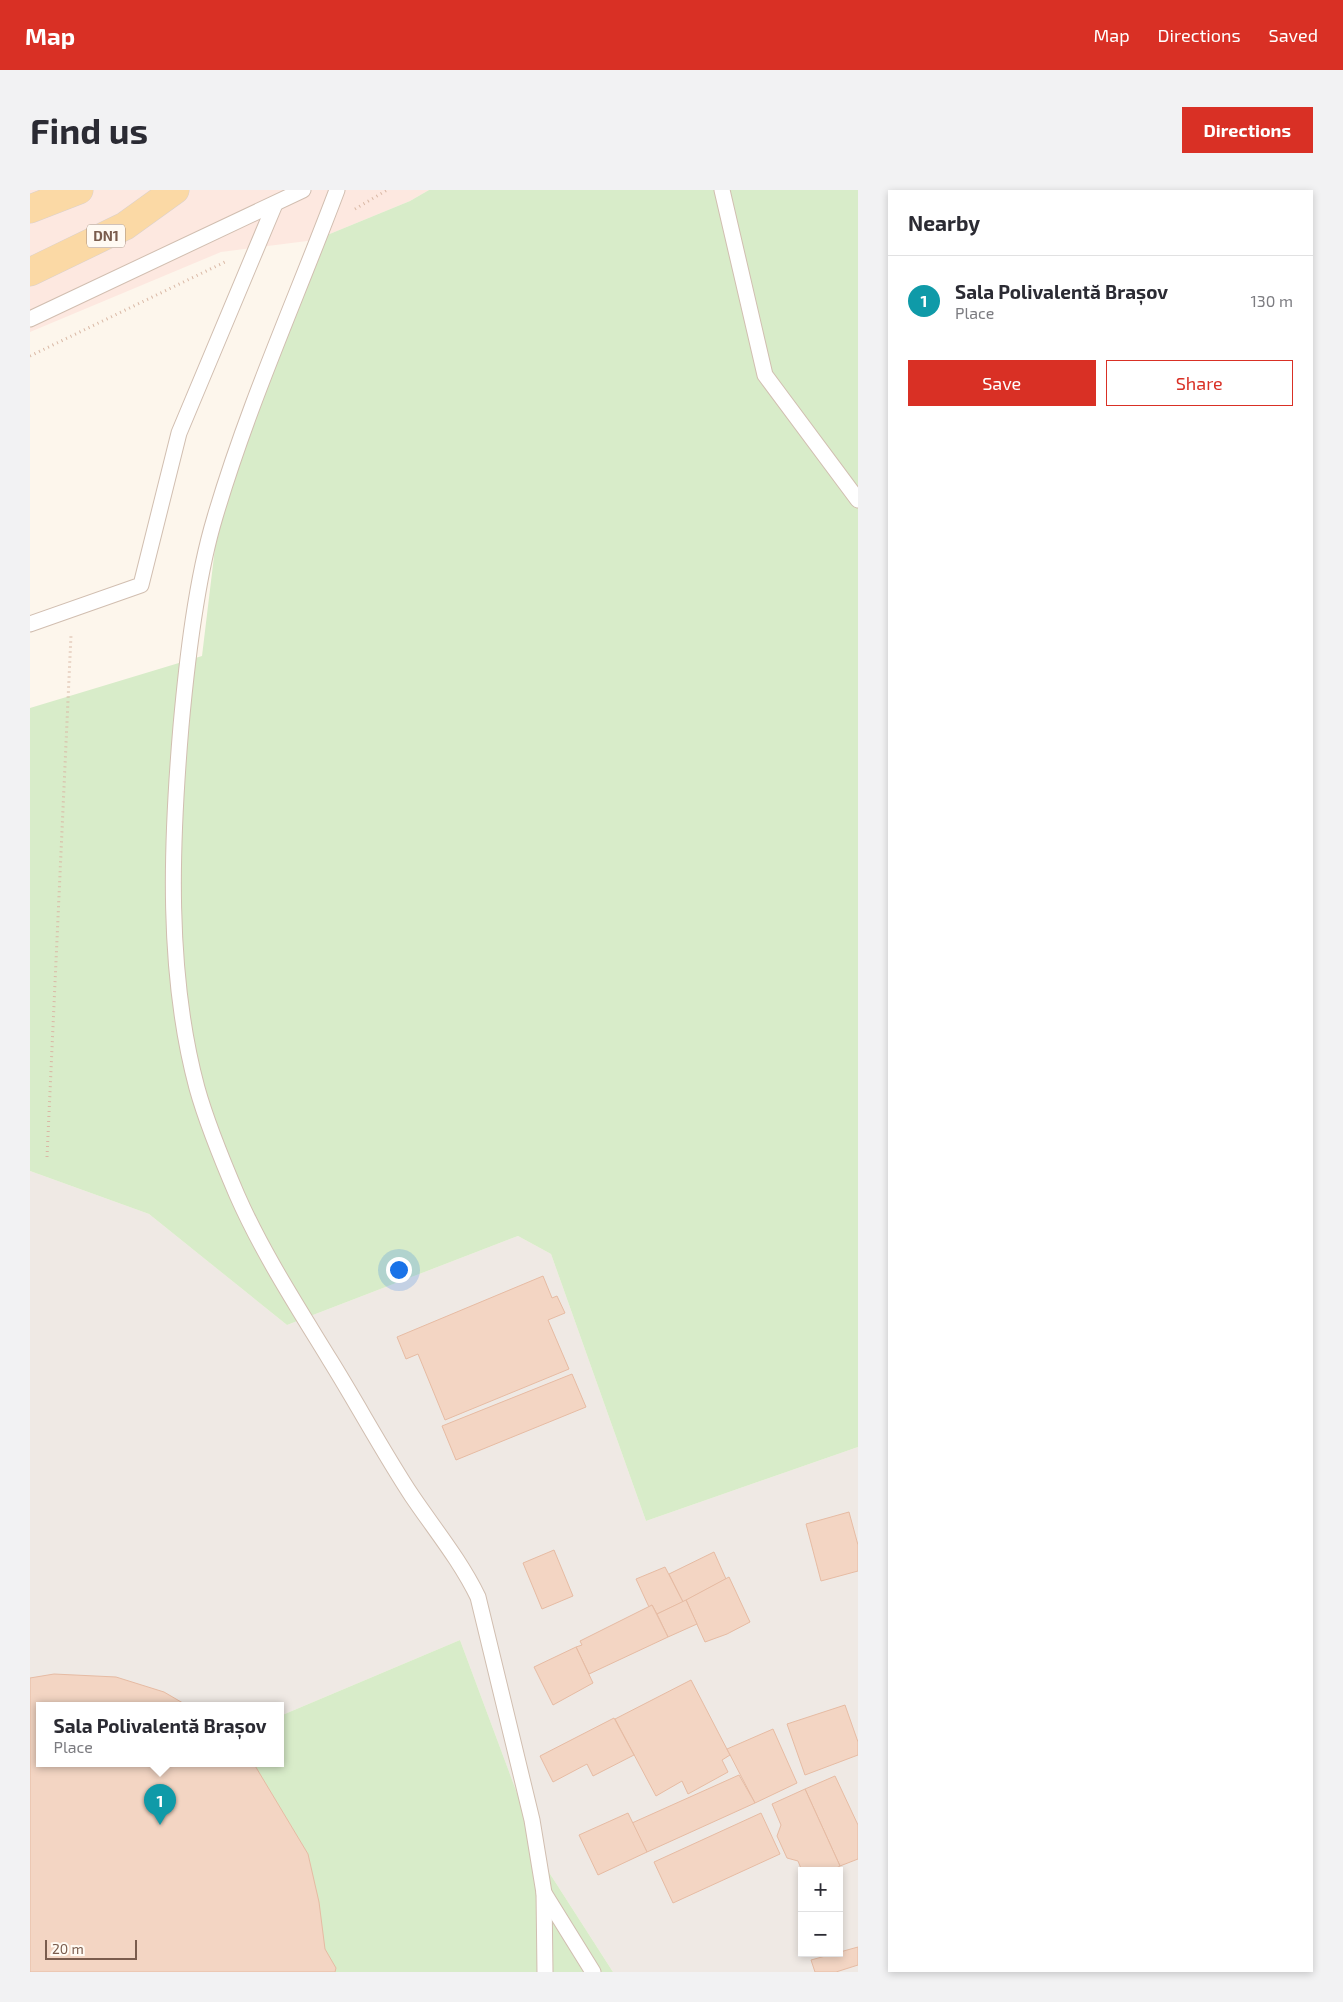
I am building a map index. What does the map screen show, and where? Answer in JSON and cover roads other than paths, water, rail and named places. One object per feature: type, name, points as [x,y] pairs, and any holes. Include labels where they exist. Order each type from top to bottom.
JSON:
[{"type":"main road","points":[[30,209],[79,190]]},
{"type":"main road","name":"DN1","points":[[30,272],[124,226],[176,190]]},
{"type":"lane","points":[[30,319],[303,190]]},
{"type":"lane","points":[[337,190],[266,366],[228,473],[213,521],[201,579],[185,679],[174,807],[174,866],[179,989],[197,1088],[238,1197],[282,1281],[413,1497],[464,1569],[478,1597],[532,1820],[544,1893],[545,1972]]},
{"type":"lane","points":[[722,190],[766,375],[858,500]]},
{"type":"lane","points":[[30,624],[142,585],[179,433],[275,204]]},
{"type":"lane","points":[[544,1893],[593,1972]]},
{"type":"place","name":"Sala Polivalentă Brașov","points":[[160,1825]]}]
